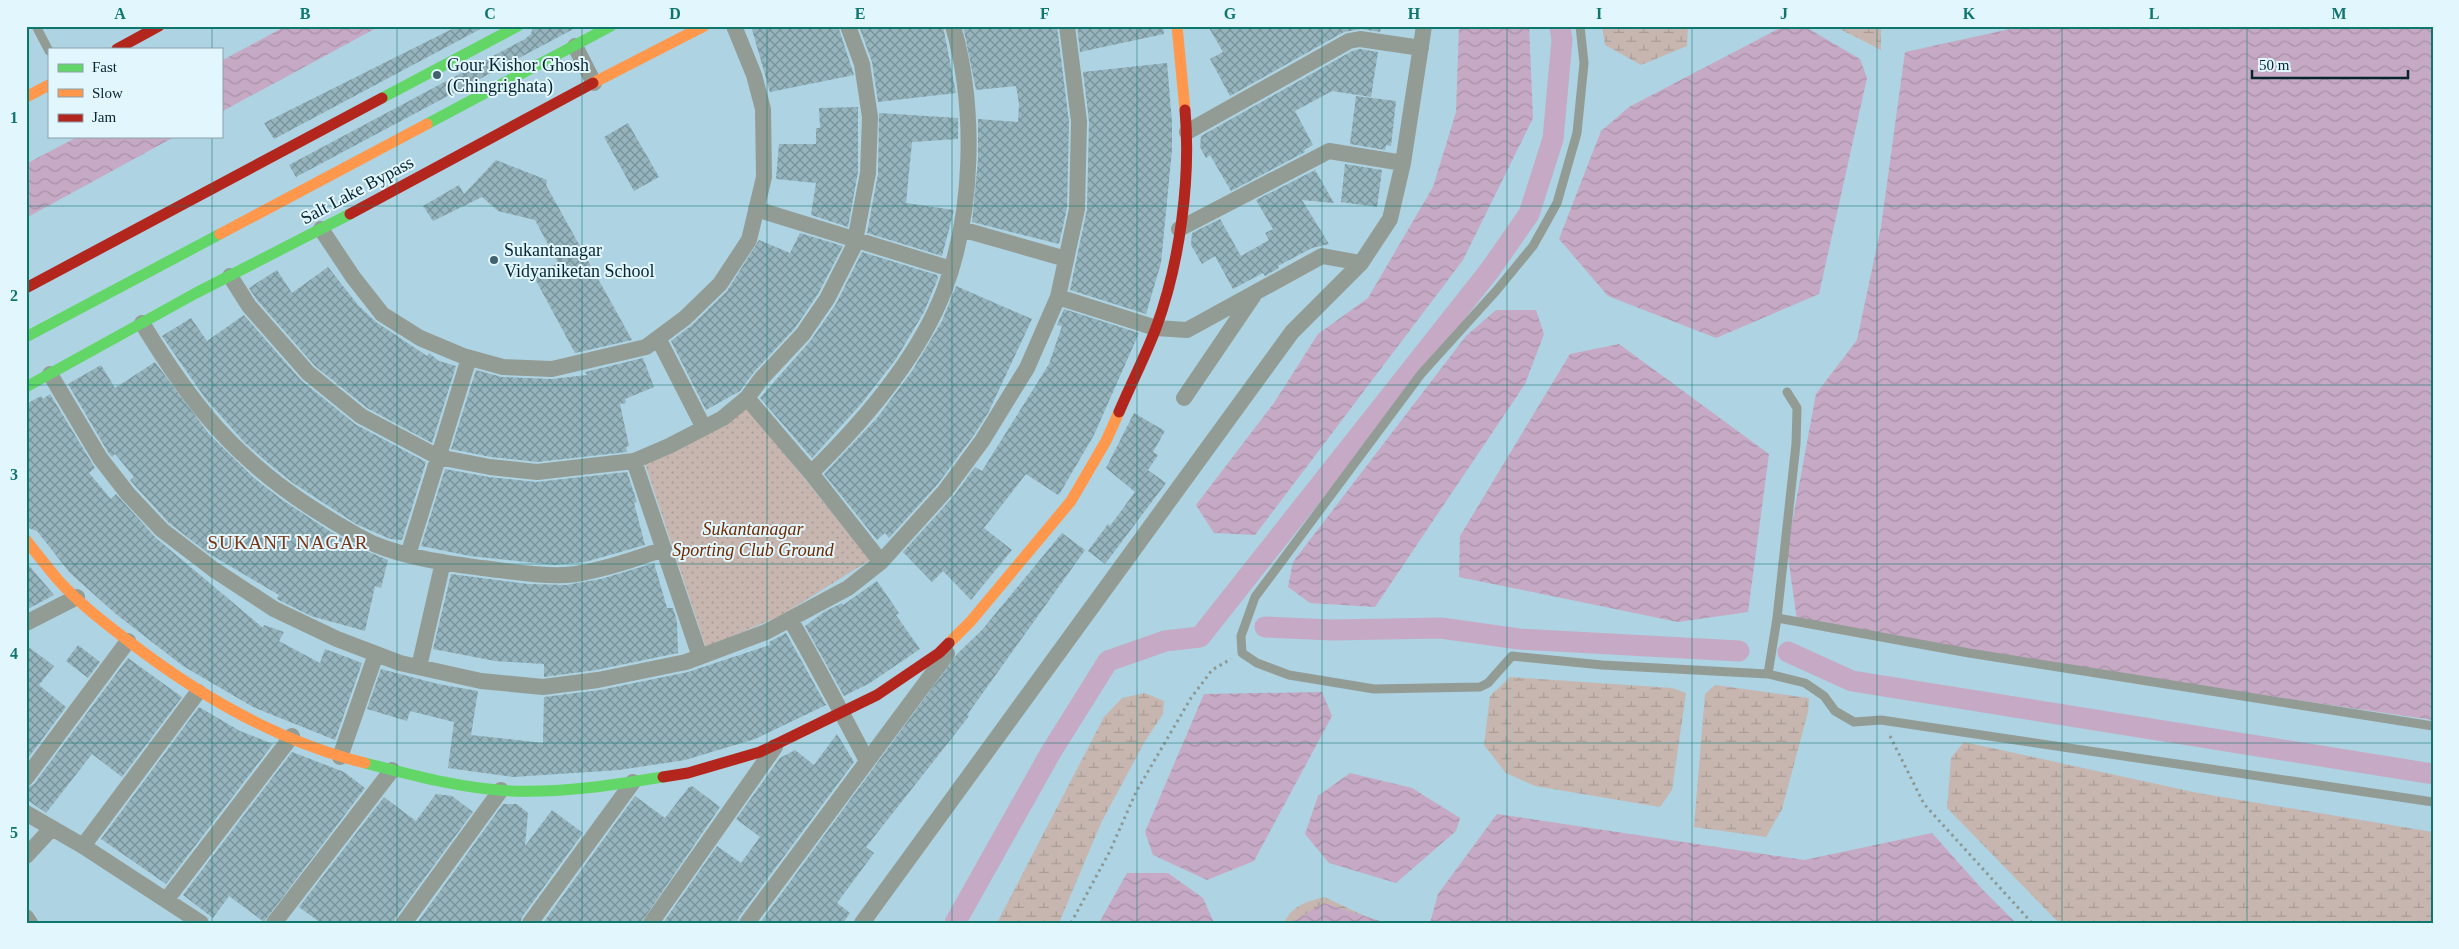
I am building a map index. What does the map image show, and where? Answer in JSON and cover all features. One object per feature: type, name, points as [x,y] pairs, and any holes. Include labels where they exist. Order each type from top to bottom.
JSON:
[{"type":"main road","points":[[119,48],[159,26]]},
{"type":"main road","points":[[29,288],[518,26]]},
{"type":"main road","name":"Salt Lake Bypass","points":[[26,337],[611,26]]},
{"type":"main road","name":"Salt Lake Bypass","points":[[26,387],[230,276],[704,26]]},
{"type":"main road","points":[[26,540],[60,582],[78,598],[128,641],[198,692],[247,719],[340,757],[429,779],[511,791],[600,787],[633,782],[688,773],[760,752],[877,695],[939,653],[971,621],[1071,501],[1106,441],[1156,328],[1174,266],[1187,132],[1177,26]]},
{"type":"main road","points":[[26,97],[48,86]]},
{"type":"street","points":[[321,229],[382,314],[420,338],[469,358],[503,367],[552,369],[646,347],[685,318],[720,284],[749,240],[764,177],[763,109],[754,75],[734,26]]},
{"type":"street","points":[[230,276],[249,306],[308,373],[361,416],[438,456],[490,467],[537,472],[634,461],[723,418],[747,398],[761,379],[803,334],[827,299],[854,246],[868,173],[870,117],[862,64],[848,26]]},
{"type":"street","points":[[811,472],[841,443],[875,404],[916,347],[944,291],[961,229],[968,170],[968,120],[961,54],[953,26]]},
{"type":"street","points":[[50,374],[100,458],[128,494],[162,530],[213,569],[274,609],[337,639],[376,654],[419,667],[481,681],[543,687],[598,680],[686,662],[766,632],[848,588],[881,562],[945,491],[982,441],[1027,368],[1058,297],[1077,209],[1079,121],[1067,26]]},
{"type":"street","points":[[862,923],[1292,332],[1361,263],[1390,219],[1403,163],[1424,26]]},
{"type":"street","points":[[1187,132],[1349,41],[1360,39],[1421,48]]},
{"type":"street","points":[[575,46],[594,83]]},
{"type":"street","points":[[1179,228],[1329,150],[1403,163]]},
{"type":"street","points":[[756,210],[855,238],[951,269]]},
{"type":"street","points":[[961,229],[1066,259]]},
{"type":"street","points":[[1058,297],[1156,328],[1187,330],[1322,256],[1361,263]]},
{"type":"street","points":[[1184,398],[1255,293]]},
{"type":"street","points":[[142,323],[180,384],[204,416],[242,455],[289,493],[339,526],[374,544],[408,555],[443,562],[515,572],[574,574],[619,564],[664,549]]},
{"type":"street","points":[[658,338],[704,428]]},
{"type":"street","points":[[408,555],[469,358]]},
{"type":"street","points":[[747,398],[811,472],[881,562]]},
{"type":"street","points":[[634,461],[700,657]]},
{"type":"street","points":[[419,667],[443,562]]},
{"type":"street","points":[[27,624],[78,598]]},
{"type":"street","points":[[790,619],[826,682],[840,714],[867,761]]},
{"type":"street","points":[[747,923],[971,621]]},
{"type":"street","points":[[26,778],[128,641]]},
{"type":"street","points":[[340,757],[376,654]]},
{"type":"street","points":[[83,846],[198,692]]},
{"type":"street","points":[[167,899],[292,736]]},
{"type":"street","points":[[651,923],[776,744]]},
{"type":"street","points":[[274,923],[392,770]]},
{"type":"street","points":[[530,923],[633,782]]},
{"type":"street","points":[[404,923],[501,790]]},
{"type":"street","points":[[26,813],[83,846],[167,899],[201,923]]},
{"type":"street","points":[[26,856],[52,828]]},
{"type":"street","points":[[26,918],[30,923]]},
{"type":"lane","points":[[36,26],[48,49]]},
{"type":"lane","points":[[1580,26],[1584,62],[1577,133],[1557,203],[1533,246],[1496,291],[1421,374],[1255,597],[1241,636],[1242,653],[1256,663],[1289,675],[1374,690],[1480,687],[1488,683],[1512,656],[1602,665],[1768,674],[1806,682],[1824,696],[1835,711],[1854,722],[1880,720],[2433,802]]},
{"type":"lane","points":[[1768,674],[1777,618],[1796,444],[1797,408],[1787,392]]},
{"type":"lane","points":[[1777,618],[1969,653],[2433,726]]},
{"type":"path","points":[[1070,923],[1110,851],[1136,792],[1191,698],[1212,670],[1242,653]]},
{"type":"path","points":[[1880,720],[1902,757],[1924,804],[2032,923]]},
{"type":"green space","points":[[1602,26],[1688,26],[1687,46],[1641,65],[1605,45]]},
{"type":"green space","points":[[1834,26],[1881,26],[1881,50]]},
{"type":"green space","name":"Sukantanagar Sporting Club Ground","points":[[747,407],[870,560],[782,615],[706,648],[645,464]]},
{"type":"green space","points":[[1510,677],[1672,688],[1686,693],[1672,790],[1660,807],[1535,786],[1506,773],[1484,745],[1490,696]]},
{"type":"green space","points":[[1715,685],[1809,698],[1808,712],[1782,809],[1766,837],[1694,827],[1705,694]]},
{"type":"green space","points":[[1145,693],[1164,701],[1163,714],[1145,741],[1101,823],[1059,923],[997,923],[1104,717],[1122,698]]},
{"type":"green space","points":[[1964,742],[2198,793],[2433,832],[2433,923],[2059,923],[1947,808],[1951,758]]},
{"type":"green space","points":[[1324,897],[1378,922],[1284,923],[1296,908]]},
{"type":"water","points":[[286,26],[380,26],[222,111],[222,60]]},
{"type":"water","points":[[1459,26],[1529,26],[1533,118],[1463,260],[1255,535],[1214,533],[1196,505],[1274,403],[1318,334],[1368,298],[1433,187],[1456,112]]},
{"type":"water","points":[[1784,26],[1804,26],[1860,59],[1867,78],[1819,294],[1716,338],[1608,296],[1559,239],[1601,131],[1629,107]]},
{"type":"water","points":[[2024,26],[2433,26],[2433,720],[1830,632],[1797,620],[1787,550],[1816,394],[1857,340],[1881,227],[1905,52]]},
{"type":"water","points":[[75,138],[172,138],[26,218],[26,164]]},
{"type":"water","points":[[1496,310],[1536,310],[1544,334],[1525,384],[1375,607],[1310,603],[1288,587],[1293,562],[1466,336]]},
{"type":"water","points":[[1619,344],[1769,454],[1748,612],[1678,622],[1459,577],[1460,536],[1570,354]]},
{"type":"water","points":[[1322,692],[1332,716],[1254,861],[1207,880],[1153,855],[1145,832],[1204,694]]},
{"type":"water","points":[[1350,773],[1412,788],[1460,818],[1456,831],[1396,883],[1329,863],[1305,834],[1318,796]]},
{"type":"water","points":[[1497,814],[1804,860],[1932,833],[1982,889],[2016,923],[1430,923],[1438,894]]},
{"type":"water","points":[[1127,873],[1168,873],[1203,898],[1214,923],[1099,923]]},
{"type":"water","points":[[1324,903],[1380,921],[1379,923],[1291,923]]},
{"type":"building","points":[[458,26],[486,26],[274,139],[264,123]]},
{"type":"building","points":[[533,26],[579,26],[296,177],[289,165],[525,39],[531,34]]},
{"type":"building","points":[[751,26],[838,26],[854,75],[770,92]]},
{"type":"building","points":[[859,26],[943,26],[956,93],[878,102],[872,62]]},
{"type":"building","points":[[963,26],[1057,26],[1069,122],[1067,208],[1059,244],[972,222],[978,160],[978,119],[1018,122],[1019,104],[1016,86],[976,90]]},
{"type":"building","points":[[1077,26],[1163,26],[1164,34],[1080,52]]},
{"type":"building","points":[[1208,26],[1381,26],[1380,32],[1361,29],[1344,32],[1230,96],[1210,59],[1223,52]]},
{"type":"building","points":[[1360,49],[1378,52],[1371,97],[1332,91],[1295,111],[1313,145],[1304,150],[1305,152],[1231,191],[1210,155],[1206,158],[1200,147],[1201,136],[1352,51]]},
{"type":"building","points":[[1167,63],[1172,122],[1172,150],[1161,263],[1146,314],[1070,290],[1087,209],[1089,121],[1083,72]]},
{"type":"building","points":[[1356,96],[1396,101],[1391,146],[1386,145],[1385,150],[1350,144]]},
{"type":"building","points":[[858,107],[858,172],[848,227],[811,215],[816,183],[776,179],[779,144],[816,144],[816,128],[820,128],[819,108]]},
{"type":"building","points":[[879,113],[958,118],[958,139],[912,142],[906,203],[954,210],[942,256],[867,233],[878,174]]},
{"type":"building","points":[[628,123],[659,177],[634,191],[604,137]]},
{"type":"building","points":[[496,160],[547,180],[546,185],[632,340],[575,353],[533,275],[558,263],[535,220],[498,211],[482,197],[433,221],[423,206],[459,185],[464,194]]},
{"type":"building","points":[[1345,164],[1382,170],[1377,207],[1341,202]]},
{"type":"building","points":[[1315,170],[1334,203],[1302,200],[1329,244],[1312,248],[1278,266],[1279,268],[1265,276],[1263,273],[1233,289],[1215,256],[1202,264],[1191,245],[1192,233],[1220,219],[1241,256],[1269,240],[1265,233],[1273,229],[1256,200]]},
{"type":"building","points":[[800,233],[843,246],[818,294],[795,328],[754,372],[740,391],[706,410],[671,341],[692,325],[727,291],[759,240],[790,253]]},
{"type":"building","points":[[862,252],[937,275],[938,278],[924,312],[896,359],[861,404],[812,458],[760,398],[811,340],[836,304]]},
{"type":"building","points":[[328,267],[358,305],[376,322],[427,356],[429,353],[439,361],[456,366],[432,443],[367,408],[315,366],[257,300],[249,288],[277,270],[292,293]]},
{"type":"building","points":[[956,286],[1032,319],[988,413],[974,435],[937,485],[889,538],[885,533],[877,540],[824,474],[877,418],[912,371],[942,321]]},
{"type":"building","points":[[1064,309],[1139,333],[1094,435],[1060,493],[1058,495],[1026,474],[984,528],[1012,550],[971,600],[943,571],[932,582],[903,552],[952,498],[975,467],[982,471],[1049,364],[1062,326],[1057,325]]},
{"type":"building","points":[[244,315],[301,380],[355,424],[426,462],[402,540],[390,539],[356,524],[293,483],[268,463],[245,443],[205,398],[162,336],[191,318],[207,341]]},
{"type":"building","points":[[643,358],[654,387],[625,399],[626,403],[620,404],[629,446],[626,447],[627,452],[537,462],[491,457],[451,449],[476,370],[502,377],[552,379],[587,375],[585,372]]},
{"type":"building","points":[[155,362],[209,434],[254,478],[281,499],[331,532],[362,549],[388,560],[381,588],[375,586],[365,631],[311,616],[277,599],[279,595],[208,553],[169,523],[130,480],[134,477],[115,454],[112,457],[108,452],[68,384],[101,365],[115,388]]},
{"type":"building","points":[[50,394],[95,468],[89,473],[111,499],[116,494],[156,538],[263,628],[264,625],[284,632],[279,641],[320,663],[325,649],[362,663],[335,740],[253,707],[183,666],[116,614],[70,573],[37,531],[26,527],[26,404],[41,396],[43,399]]},
{"type":"building","points":[[1134,413],[1165,431],[1153,452],[1158,455],[1148,470],[1166,483],[1105,564],[1088,551],[1108,524],[1110,526],[1135,492],[1106,468]]},
{"type":"building","points":[[445,469],[489,477],[536,482],[627,472],[637,502],[634,503],[645,545],[585,562],[554,565],[470,556],[421,546]]},
{"type":"building","points":[[1062,533],[1085,550],[967,715],[969,716],[866,847],[874,853],[837,903],[850,913],[843,923],[760,923],[957,654],[982,630]]},
{"type":"building","points":[[26,562],[54,595],[26,610]]},
{"type":"building","points":[[654,563],[667,608],[673,608],[677,621],[678,653],[596,670],[544,677],[544,664],[495,661],[433,649],[451,574],[528,584],[566,585],[601,579]]},
{"type":"building","points":[[877,581],[899,613],[896,615],[920,649],[870,683],[844,696],[805,626],[824,612],[842,603],[843,605]]},
{"type":"building","points":[[786,633],[826,705],[755,739],[685,760],[619,770],[513,777],[448,768],[454,722],[410,711],[407,721],[367,709],[381,669],[438,684],[478,691],[471,735],[543,743],[544,697],[600,690],[688,672],[770,645],[769,642]]},
{"type":"building","points":[[26,645],[54,666],[39,685],[66,707],[26,761]]},
{"type":"building","points":[[78,645],[100,662],[88,678],[66,661]]},
{"type":"building","points":[[128,658],[182,697],[122,777],[92,754],[46,813],[26,799],[26,788],[34,784]]},
{"type":"building","points":[[199,707],[240,731],[273,744],[166,884],[101,839]]},
{"type":"building","points":[[837,734],[854,762],[739,917],[737,923],[663,923],[717,846],[741,863],[760,837],[736,819],[780,758],[795,750],[814,765]]},
{"type":"building","points":[[292,752],[344,772],[365,788],[264,922],[229,896],[213,918],[183,895]]},
{"type":"building","points":[[692,786],[720,807],[641,923],[543,923],[635,796],[665,818],[689,787]]},
{"type":"building","points":[[436,794],[452,796],[473,812],[396,917],[394,923],[321,923],[299,907],[384,797],[416,821]]},
{"type":"building","points":[[503,804],[517,804],[528,813],[525,846],[552,810],[583,833],[522,917],[520,923],[417,923]]},
{"type":"waterway","points":[[955,923],[1051,752],[1108,661],[1165,641],[1200,637],[1490,270],[1529,214],[1553,139],[1562,40],[1560,26]]},
{"type":"waterway","points":[[1265,627],[1332,630],[1441,628],[1519,639],[1739,651]]},
{"type":"waterway","points":[[1788,652],[1852,681],[2433,774]]},
{"type":"traffic: fast","points":[[382,98],[518,26]]},
{"type":"traffic: fast","points":[[427,124],[611,26]]},
{"type":"traffic: fast","points":[[26,387],[196,293],[350,214]]},
{"type":"traffic: fast","points":[[26,337],[220,234]]},
{"type":"traffic: fast","points":[[365,763],[419,777],[493,790],[511,791],[569,790],[663,777]]},
{"type":"traffic: slow","points":[[593,83],[704,26]]},
{"type":"traffic: slow","points":[[1177,26],[1185,110]]},
{"type":"traffic: slow","points":[[26,97],[48,86]]},
{"type":"traffic: slow","points":[[220,234],[427,124]]},
{"type":"traffic: slow","points":[[949,643],[971,621],[1071,501],[1106,441],[1119,412]]},
{"type":"traffic: slow","points":[[26,540],[59,581],[84,606],[157,663],[213,699],[271,730],[333,754],[365,763]]},
{"type":"traffic: jam","points":[[119,48],[159,26]]},
{"type":"traffic: jam","points":[[350,214],[593,83]]},
{"type":"traffic: jam","points":[[26,288],[382,98]]},
{"type":"traffic: jam","points":[[1119,412],[1156,328],[1172,276],[1185,192],[1185,110]]},
{"type":"traffic: jam","points":[[663,777],[688,773],[760,752],[877,695],[939,653],[949,643]]},
{"type":"place","name":"Gour Kishor Ghosh (Chingrighata)","points":[[437,75]]},
{"type":"place","name":"Sukantanagar Vidyaniketan School","points":[[494,260]]},
{"type":"district","name":"SUKANT NAGAR","points":[[288,542]]}]
